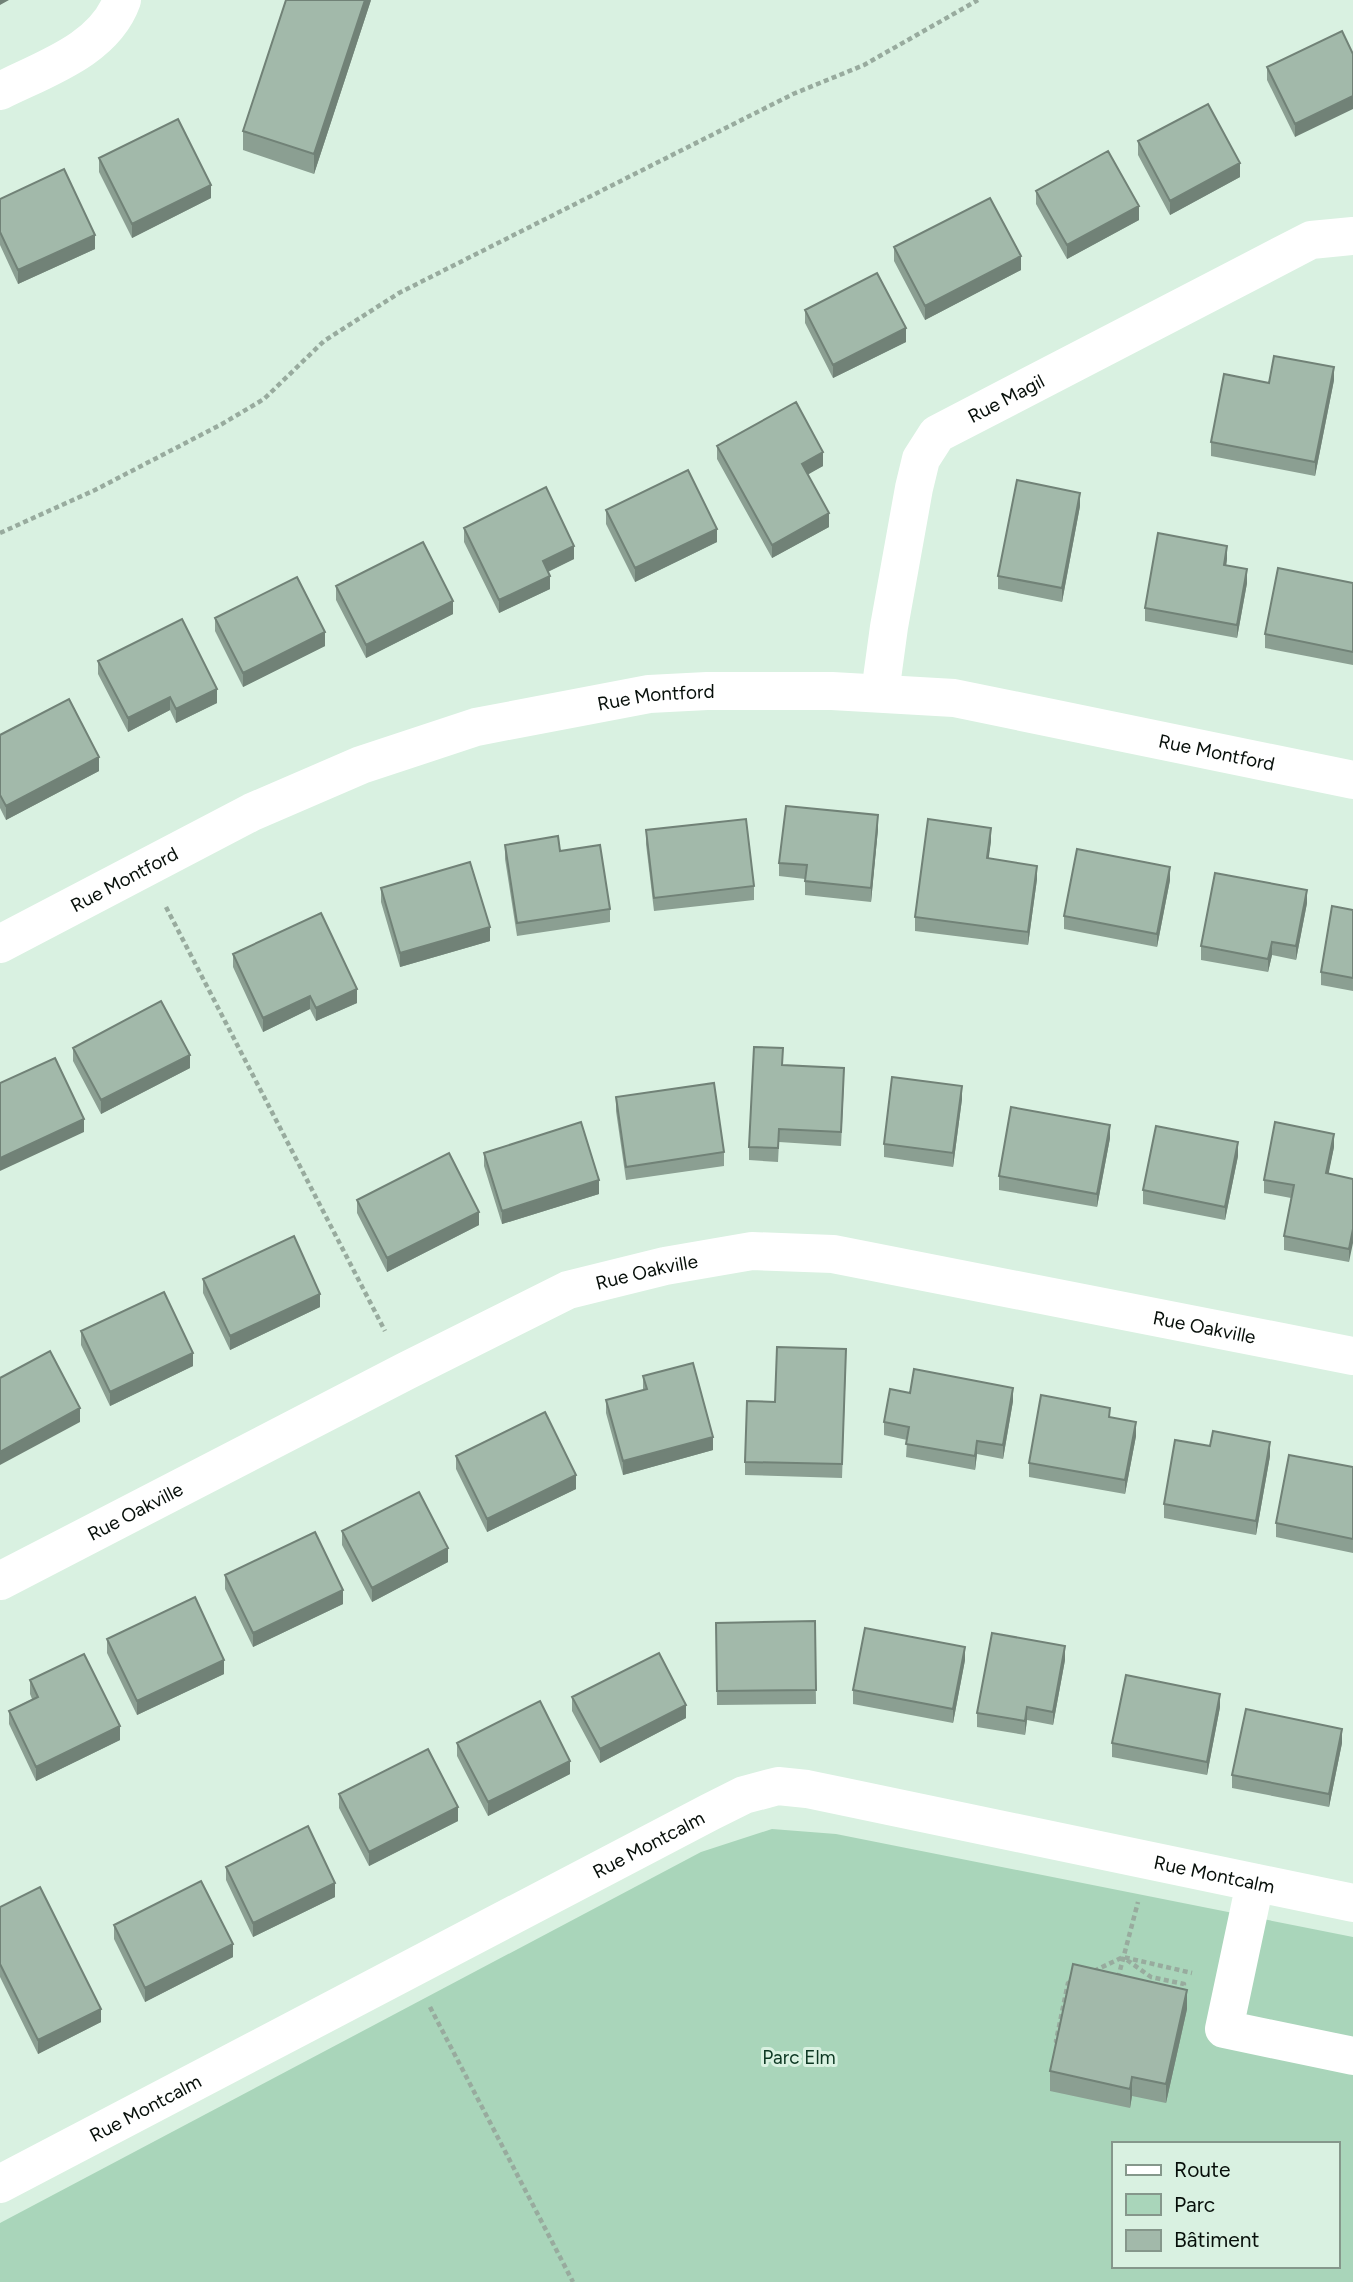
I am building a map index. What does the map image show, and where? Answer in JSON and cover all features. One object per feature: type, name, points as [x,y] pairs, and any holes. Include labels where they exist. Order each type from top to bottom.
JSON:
[{"type":"street","points":[[0,91],[81,50],[106,30],[122,0]]},
{"type":"street","name":"Rue Magil","points":[[880,693],[914,488],[921,459],[937,434],[1353,218]]},
{"type":"street","name":"Rue Magil","points":[[1311,240],[1353,236]]},
{"type":"street","name":"Rue Montford","points":[[0,944],[252,812],[361,765],[476,727],[649,694],[707,691],[880,693],[954,698],[1353,780]]},
{"type":"street","name":"Rue Oakville","points":[[0,1581],[568,1290],[666,1266],[752,1251],[833,1254],[1353,1356]]},
{"type":"street","name":"Rue Montcalm","points":[[0,2184],[744,1795],[778,1786],[807,1789],[1353,1903]]},
{"type":"street","points":[[1255,1883],[1224,2029],[1353,2056]]},
{"type":"path","points":[[0,533],[94,491],[264,399],[324,341],[399,293],[793,94],[864,65],[978,0]]},
{"type":"path","points":[[164,903],[406,1371]]},
{"type":"path","points":[[1117,1983],[1148,1860]]},
{"type":"path","points":[[1123,1957],[1152,1977],[1184,1984],[1181,1998]]},
{"type":"path","points":[[1090,1973],[1123,1957],[1234,1983]]},
{"type":"path","points":[[410,1969],[573,2282]]},
{"type":"path","points":[[1060,2042],[1056,2041],[1068,1983],[1079,1978]]},
{"type":"green space","name":"Parc Elm","points":[[772,1829],[836,1834],[1353,1937],[1353,2282],[0,2282],[0,2223],[701,1852]]},
{"type":"building","points":[[286,0],[365,0],[314,154],[243,131]]},
{"type":"building","points":[[1342,31],[1353,54],[1353,96],[1295,124],[1267,67]]},
{"type":"building","points":[[1208,104],[1240,163],[1170,201],[1138,141]]},
{"type":"building","points":[[178,119],[211,185],[132,224],[99,158]]},
{"type":"building","points":[[1108,151],[1139,206],[1067,245],[1036,191]]},
{"type":"building","points":[[64,169],[95,235],[18,270],[0,232],[0,199]]},
{"type":"building","points":[[990,198],[1021,256],[925,306],[894,247]]},
{"type":"building","points":[[877,273],[906,328],[833,365],[805,310]]},
{"type":"building","points":[[1274,356],[1334,367],[1315,462],[1211,442],[1224,374],[1269,383]]},
{"type":"building","points":[[796,402],[823,452],[802,464],[829,513],[772,545],[717,446]]},
{"type":"building","points":[[688,470],[717,529],[635,568],[606,510]]},
{"type":"building","points":[[1017,480],[1080,493],[1062,588],[998,576]]},
{"type":"building","points":[[546,487],[574,546],[543,561],[550,576],[499,600],[464,528]]},
{"type":"building","points":[[1158,533],[1227,546],[1224,565],[1247,569],[1237,625],[1145,608]]},
{"type":"building","points":[[423,542],[453,601],[366,645],[336,586]]},
{"type":"building","points":[[1278,568],[1353,583],[1353,652],[1265,634]]},
{"type":"building","points":[[297,577],[325,632],[243,673],[215,618]]},
{"type":"building","points":[[182,619],[217,689],[176,709],[170,697],[128,718],[98,661]]},
{"type":"building","points":[[69,699],[99,757],[6,806],[0,795],[0,735]]},
{"type":"building","points":[[786,806],[878,815],[871,888],[805,881],[807,865],[779,863]]},
{"type":"building","points":[[746,819],[754,886],[654,898],[646,830]]},
{"type":"building","points":[[928,819],[991,828],[987,858],[1037,866],[1028,932],[915,917]]},
{"type":"building","points":[[558,836],[560,851],[600,845],[610,909],[517,923],[505,845]]},
{"type":"building","points":[[1077,849],[1170,867],[1157,934],[1064,916]]},
{"type":"building","points":[[470,862],[490,927],[400,953],[381,888]]},
{"type":"building","points":[[1215,873],[1307,890],[1296,946],[1272,942],[1268,959],[1201,946]]},
{"type":"building","points":[[1332,906],[1353,910],[1353,978],[1321,972]]},
{"type":"building","points":[[321,913],[357,989],[316,1008],[310,996],[263,1018],[233,954]]},
{"type":"building","points":[[161,1001],[190,1055],[101,1100],[73,1048]]},
{"type":"building","points":[[754,1047],[783,1048],[782,1065],[844,1068],[841,1132],[779,1129],[778,1148],[749,1147]]},
{"type":"building","points":[[55,1058],[84,1119],[0,1158],[0,1083]]},
{"type":"building","points":[[892,1077],[962,1086],[953,1153],[884,1144]]},
{"type":"building","points":[[714,1083],[724,1152],[626,1167],[616,1097]]},
{"type":"building","points":[[1011,1107],[1110,1125],[1097,1194],[999,1176]]},
{"type":"building","points":[[581,1122],[599,1180],[502,1211],[484,1153]]},
{"type":"building","points":[[1275,1122],[1334,1134],[1326,1173],[1353,1179],[1353,1229],[1349,1249],[1284,1236],[1294,1185],[1264,1180]]},
{"type":"building","points":[[1156,1126],[1238,1142],[1225,1207],[1143,1190]]},
{"type":"building","points":[[449,1153],[479,1212],[387,1258],[357,1200]]},
{"type":"building","points":[[294,1236],[320,1294],[230,1336],[203,1279]]},
{"type":"building","points":[[164,1292],[193,1353],[110,1392],[81,1331]]},
{"type":"building","points":[[777,1347],[846,1349],[842,1464],[745,1462],[747,1401],[775,1402]]},
{"type":"building","points":[[50,1351],[80,1408],[0,1452],[0,1378]]},
{"type":"building","points":[[693,1363],[713,1437],[623,1461],[606,1400],[647,1389],[643,1376]]},
{"type":"building","points":[[914,1369],[1013,1388],[1003,1445],[977,1441],[975,1456],[906,1444],[909,1427],[884,1422],[890,1389],[910,1393]]},
{"type":"building","points":[[1041,1395],[1110,1408],[1109,1417],[1136,1422],[1125,1480],[1029,1463]]},
{"type":"building","points":[[545,1412],[576,1475],[487,1519],[456,1456]]},
{"type":"building","points":[[1213,1431],[1270,1442],[1256,1521],[1164,1504],[1175,1440],[1210,1446]]},
{"type":"building","points":[[1289,1455],[1353,1467],[1353,1539],[1276,1523]]},
{"type":"building","points":[[419,1492],[448,1548],[372,1588],[342,1531]]},
{"type":"building","points":[[315,1532],[343,1590],[253,1633],[225,1575]]},
{"type":"building","points":[[195,1597],[224,1660],[137,1701],[107,1639]]},
{"type":"building","points":[[815,1621],[816,1690],[717,1691],[716,1623]]},
{"type":"building","points":[[865,1628],[965,1647],[953,1709],[853,1690]]},
{"type":"building","points":[[992,1633],[1065,1646],[1053,1712],[1027,1707],[1025,1721],[977,1713]]},
{"type":"building","points":[[659,1653],[686,1705],[600,1749],[572,1697]]},
{"type":"building","points":[[84,1654],[120,1726],[36,1767],[9,1711],[38,1697],[30,1680]]},
{"type":"building","points":[[1126,1675],[1220,1694],[1207,1762],[1112,1743]]},
{"type":"building","points":[[540,1701],[570,1761],[488,1802],[457,1743]]},
{"type":"building","points":[[1246,1709],[1342,1729],[1329,1794],[1232,1775]]},
{"type":"building","points":[[428,1749],[458,1807],[369,1852],[339,1794]]},
{"type":"building","points":[[308,1826],[335,1883],[253,1923],[226,1867]]},
{"type":"building","points":[[201,1881],[233,1944],[145,1988],[114,1925]]},
{"type":"building","points":[[40,1887],[101,2009],[38,2040],[0,1964],[0,1907]]},
{"type":"building","points":[[1073,1964],[1187,1990],[1166,2084],[1132,2077],[1130,2089],[1050,2071]]}]
